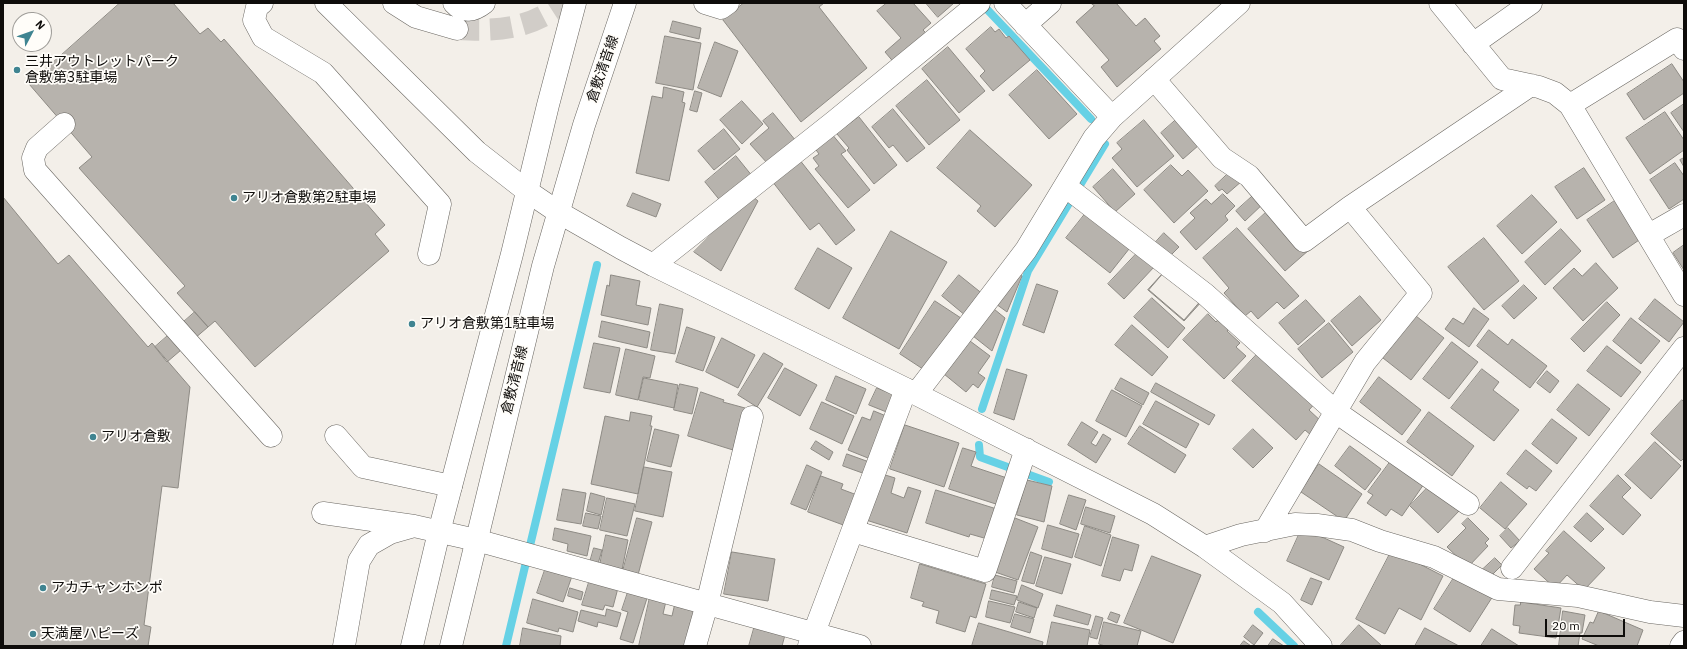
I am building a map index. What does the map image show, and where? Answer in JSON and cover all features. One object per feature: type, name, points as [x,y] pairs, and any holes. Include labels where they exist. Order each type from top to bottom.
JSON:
[{"type":"street","points":[[262,3],[257,7],[254,20],[263,37],[323,73],[440,204],[429,254]]},
{"type":"street","points":[[326,3],[477,152],[527,191],[558,212],[653,265],[911,392],[1021,463],[1153,514],[1205,547],[1282,603],[1321,646]]},
{"type":"street","points":[[394,3],[416,17],[457,29]]},
{"type":"street","points":[[454,3],[459,8],[466,10],[478,7],[484,3]]},
{"type":"street","points":[[412,646],[439,532],[512,254],[575,3]]},
{"type":"street","name":"倉敷清音線","points":[[451,646],[543,266],[584,125],[626,3]]},
{"type":"street","points":[[705,3],[722,8],[728,3]]},
{"type":"street","points":[[1005,3],[1112,117]]},
{"type":"street","points":[[1026,25],[1050,3]]},
{"type":"street","points":[[812,640],[853,531],[911,392],[1072,191],[1094,138],[1112,117],[1239,3]]},
{"type":"street","points":[[1440,3],[1502,79],[1531,85],[1555,93],[1570,105],[1684,295]]},
{"type":"street","points":[[1473,44],[1531,3]]},
{"type":"street","points":[[653,265],[835,121],[977,5]]},
{"type":"street","points":[[1570,105],[1677,39],[1684,49]]},
{"type":"street","points":[[1154,79],[1222,158],[1249,176],[1304,241],[1350,207],[1531,85]]},
{"type":"street","points":[[64,124],[37,148],[33,158],[35,170],[271,436]]},
{"type":"street","points":[[1072,191],[1205,294],[1336,412],[1468,504]]},
{"type":"street","points":[[1265,531],[1366,362],[1421,293],[1350,207]]},
{"type":"street","points":[[1649,235],[1684,214]]},
{"type":"street","points":[[1512,568],[1684,348]]},
{"type":"street","points":[[695,646],[707,604],[752,417]]},
{"type":"street","points":[[336,436],[363,467],[451,486]]},
{"type":"street","points":[[853,531],[985,571],[1021,463]]},
{"type":"street","points":[[323,513],[414,526],[476,540],[707,604],[812,640],[860,646]]},
{"type":"street","points":[[1205,547],[1240,535],[1295,524],[1317,525],[1352,530],[1380,541],[1434,557],[1498,589],[1578,596],[1650,612],[1684,616]]},
{"type":"street","points":[[344,646],[359,561],[369,545],[390,533],[414,526]]},
{"type":"street","points":[[1681,646],[1684,642]]},
{"type":"building","name":"アリオ倉敷第2駐車場","points":[[120,3],[173,3],[200,34],[208,28],[221,42],[224,39],[385,225],[375,234],[389,251],[255,367],[215,321],[208,327],[177,293],[185,286],[79,168],[92,157],[29,84]]},
{"type":"building","points":[[744,3],[824,3],[819,7],[867,68],[801,122],[723,20]]},
{"type":"building","points":[[887,3],[913,3],[931,23],[923,30],[929,36],[896,65],[885,52],[901,38],[877,11]]},
{"type":"building","points":[[926,3],[954,3],[938,17]]},
{"type":"building","points":[[1091,3],[1116,3],[1136,26],[1145,18],[1160,36],[1154,41],[1161,49],[1117,87],[1101,67],[1109,60],[1076,22],[1094,6]]},
{"type":"building","points":[[673,21],[701,28],[699,39],[670,32]]},
{"type":"building","points":[[991,27],[995,32],[999,29],[1006,38],[1009,36],[1030,60],[993,91],[980,76],[985,71],[966,49]]},
{"type":"building","points":[[665,36],[701,43],[693,90],[656,83]]},
{"type":"building","points":[[715,42],[738,51],[721,97],[698,88]]},
{"type":"building","points":[[948,47],[985,91],[959,113],[922,69]]},
{"type":"building","points":[[1672,64],[1684,82],[1684,93],[1644,120],[1627,94]]},
{"type":"building","points":[[1037,70],[1077,114],[1049,139],[1009,95]]},
{"type":"building","points":[[927,80],[960,120],[929,145],[896,106]]},
{"type":"building","points":[[664,87],[684,92],[682,102],[685,103],[669,181],[636,173],[652,96],[662,98]]},
{"type":"building","points":[[695,91],[702,93],[697,112],[690,110]]},
{"type":"building","points":[[742,101],[763,124],[742,144],[720,120]]},
{"type":"building","points":[[1684,104],[1684,132],[1671,113]]},
{"type":"building","points":[[893,109],[925,148],[907,162],[893,145],[889,148],[872,127]]},
{"type":"building","points":[[1665,112],[1684,140],[1684,150],[1650,174],[1626,138]]},
{"type":"building","points":[[773,113],[796,141],[768,164],[750,144],[769,128],[763,121]]},
{"type":"building","points":[[859,117],[897,165],[874,184],[847,150],[849,148],[837,134]]},
{"type":"building","points":[[1177,119],[1199,145],[1183,159],[1161,133]]},
{"type":"building","points":[[1144,120],[1174,156],[1137,187],[1112,158],[1122,149],[1117,143]]},
{"type":"building","points":[[724,129],[740,149],[714,170],[698,151]]},
{"type":"building","points":[[970,130],[1032,185],[995,227],[977,211],[981,206],[937,168]]},
{"type":"building","points":[[831,133],[846,151],[841,154],[870,190],[848,208],[815,169],[819,166],[813,158],[819,154],[814,147]]},
{"type":"building","points":[[736,156],[753,177],[722,203],[705,182]]},
{"type":"building","points":[[1684,158],[1684,167],[1680,160]]},
{"type":"building","points":[[799,159],[855,230],[836,245],[819,223],[810,230],[772,181]]},
{"type":"building","points":[[1675,163],[1684,176],[1684,199],[1669,209],[1650,180]]},
{"type":"building","points":[[1171,165],[1182,176],[1188,170],[1208,191],[1174,223],[1144,190]]},
{"type":"building","points":[[1584,168],[1605,200],[1577,219],[1555,187]]},
{"type":"building","points":[[1113,169],[1135,194],[1115,212],[1093,187]]},
{"type":"building","points":[[1232,170],[1242,181],[1227,194],[1222,189],[1219,191],[1215,186]]},
{"type":"building","points":[[633,193],[661,204],[656,217],[627,206]]},
{"type":"building","points":[[1256,193],[1265,202],[1245,221],[1236,211]]},
{"type":"building","points":[[1223,194],[1235,206],[1225,216],[1228,220],[1196,250],[1180,232],[1195,218],[1190,213],[1206,199],[1211,204]]},
{"type":"building","points":[[751,195],[758,201],[721,271],[694,252]]},
{"type":"building","points":[[1532,195],[1557,222],[1522,254],[1497,226]]},
{"type":"building","name":"アリオ倉敷","points":[[3,197],[58,264],[69,255],[148,347],[152,343],[190,387],[178,488],[162,486],[144,625],[151,627],[148,646],[3,646]]},
{"type":"building","points":[[1616,200],[1642,238],[1613,258],[1587,220]]},
{"type":"building","points":[[1272,207],[1309,250],[1285,271],[1248,229]]},
{"type":"building","points":[[1089,209],[1129,249],[1110,273],[1066,238]]},
{"type":"building","points":[[1237,228],[1299,296],[1284,309],[1277,302],[1258,319],[1251,311],[1245,316],[1224,293],[1229,288],[1203,258]]},
{"type":"building","points":[[1561,229],[1581,251],[1545,285],[1525,262]]},
{"type":"building","points":[[891,231],[947,262],[899,349],[843,318]]},
{"type":"building","points":[[1164,233],[1179,247],[1170,256],[1155,243]]},
{"type":"building","points":[[1484,238],[1519,281],[1484,310],[1448,267]]},
{"type":"building","points":[[1684,245],[1684,270],[1673,253]]},
{"type":"building","points":[[818,248],[852,268],[829,309],[795,289]]},
{"type":"building","points":[[1139,251],[1155,266],[1124,299],[1108,284]]},
{"type":"building","points":[[1596,263],[1618,288],[1583,321],[1553,288],[1574,268],[1582,276]]},
{"type":"building","points":[[1168,268],[1203,300],[1184,321],[1148,290]]},
{"type":"building","points":[[1168,268],[1203,298],[1184,320],[1149,290]]},
{"type":"building","points":[[1019,274],[1022,276],[1007,312],[996,304]]},
{"type":"building","points":[[611,275],[640,281],[636,305],[651,308],[648,325],[601,315],[607,285],[609,286]]},
{"type":"building","points":[[959,275],[984,295],[966,316],[942,296]]},
{"type":"building","points":[[1037,284],[1058,291],[1044,333],[1023,325]]},
{"type":"building","points":[[1524,285],[1537,298],[1514,319],[1502,306]]},
{"type":"building","points":[[1360,296],[1381,320],[1352,346],[1331,321]]},
{"type":"building","points":[[1152,298],[1185,328],[1168,348],[1134,317]]},
{"type":"building","points":[[1655,299],[1684,322],[1669,342],[1639,319]]},
{"type":"building","points":[[1306,300],[1325,321],[1298,345],[1279,323]]},
{"type":"building","points":[[935,301],[964,320],[929,373],[900,354]]},
{"type":"building","points":[[1607,302],[1620,315],[1584,352],[1571,339]]},
{"type":"building","points":[[660,304],[683,309],[675,354],[651,350]]},
{"type":"building","points":[[1474,308],[1489,319],[1469,347],[1445,329],[1453,318],[1463,324]]},
{"type":"building","points":[[994,309],[1005,318],[992,351],[973,336]]},
{"type":"building","points":[[195,312],[208,327],[167,362],[155,347]]},
{"type":"building","points":[[1208,314],[1216,322],[1221,316],[1231,326],[1227,331],[1240,343],[1236,347],[1246,356],[1224,379],[1183,340]]},
{"type":"building","points":[[1416,316],[1444,338],[1411,380],[1383,358]]},
{"type":"building","points":[[1631,318],[1660,341],[1641,364],[1613,341]]},
{"type":"building","points":[[602,321],[650,332],[647,348],[599,337]]},
{"type":"building","points":[[1329,323],[1353,352],[1322,378],[1298,349]]},
{"type":"building","points":[[1132,325],[1168,357],[1152,376],[1115,345]]},
{"type":"building","points":[[687,327],[715,337],[703,371],[676,362]]},
{"type":"building","points":[[1489,330],[1508,345],[1512,339],[1547,366],[1530,388],[1477,346]]},
{"type":"building","points":[[722,338],[755,355],[738,388],[706,372]]},
{"type":"building","points":[[970,341],[990,356],[978,373],[985,378],[978,388],[973,384],[966,392],[944,374]]},
{"type":"building","points":[[1452,342],[1478,362],[1449,399],[1423,379]]},
{"type":"building","points":[[594,343],[620,348],[610,393],[584,388]]},
{"type":"building","points":[[1607,346],[1641,372],[1621,397],[1587,371]]},
{"type":"building","points":[[626,349],[655,356],[650,378],[643,377],[638,400],[616,395]]},
{"type":"building","points":[[1261,350],[1317,401],[1309,410],[1323,423],[1312,436],[1305,430],[1296,440],[1232,381]]},
{"type":"building","points":[[764,353],[783,364],[757,407],[738,395]]},
{"type":"building","points":[[785,368],[817,385],[800,416],[768,398]]},
{"type":"building","points":[[1007,369],[1027,375],[1014,420],[994,413]]},
{"type":"building","points":[[1482,369],[1499,382],[1493,390],[1519,410],[1494,441],[1451,408]]},
{"type":"building","points":[[1547,371],[1559,381],[1550,393],[1537,383]]},
{"type":"building","points":[[836,376],[866,389],[856,414],[826,400]]},
{"type":"building","points":[[1379,377],[1421,410],[1402,435],[1360,402]]},
{"type":"building","points":[[644,378],[678,385],[674,408],[639,400]]},
{"type":"building","points":[[1121,378],[1149,393],[1143,405],[1115,389]]},
{"type":"building","points":[[1156,383],[1215,415],[1209,425],[1151,392]]},
{"type":"building","points":[[680,384],[698,388],[692,414],[674,410]]},
{"type":"building","points":[[1578,384],[1610,409],[1589,436],[1557,410]]},
{"type":"building","points":[[877,388],[894,395],[889,413],[869,405]]},
{"type":"building","points":[[1112,390],[1142,406],[1126,437],[1096,421]]},
{"type":"building","points":[[701,392],[724,400],[723,402],[745,408],[733,450],[688,436]]},
{"type":"building","points":[[1682,400],[1684,402],[1684,458],[1681,461],[1651,434]]},
{"type":"building","points":[[1156,401],[1199,424],[1186,448],[1143,424]]},
{"type":"building","points":[[822,402],[854,416],[842,444],[810,429]]},
{"type":"building","points":[[874,411],[891,418],[873,460],[848,450],[862,417],[870,420]]},
{"type":"building","points":[[631,412],[652,416],[650,426],[652,426],[638,494],[591,484],[605,416],[629,421]]},
{"type":"building","points":[[1429,412],[1474,446],[1452,476],[1407,442]]},
{"type":"building","points":[[1552,419],[1577,438],[1557,464],[1532,444]]},
{"type":"building","points":[[1082,422],[1098,432],[1091,443],[1096,446],[1103,434],[1111,439],[1096,463],[1068,445]]},
{"type":"building","points":[[905,425],[959,443],[944,487],[890,469]]},
{"type":"building","points":[[1140,426],[1186,455],[1175,473],[1128,444]]},
{"type":"building","points":[[655,429],[679,435],[671,467],[647,461]]},
{"type":"building","points":[[1253,429],[1273,448],[1253,468],[1233,449]]},
{"type":"building","points":[[816,441],[833,452],[829,460],[811,449]]},
{"type":"building","points":[[1655,442],[1681,466],[1651,499],[1625,475]]},
{"type":"building","points":[[1350,446],[1381,469],[1365,490],[1335,466]]},
{"type":"building","points":[[963,448],[976,452],[971,466],[1007,478],[999,505],[949,489]]},
{"type":"building","points":[[1526,450],[1552,471],[1536,491],[1529,486],[1527,489],[1507,474]]},
{"type":"building","points":[[847,454],[872,463],[868,475],[843,466]]},
{"type":"building","points":[[1393,458],[1426,481],[1402,516],[1391,509],[1386,516],[1367,503],[1373,495],[1368,492]]},
{"type":"building","points":[[1319,464],[1362,494],[1344,521],[1301,492]]},
{"type":"building","points":[[807,465],[822,472],[806,510],[791,504]]},
{"type":"building","points":[[644,467],[672,472],[663,517],[635,511]]},
{"type":"building","points":[[882,474],[895,478],[891,493],[904,498],[908,487],[921,491],[907,533],[866,520]]},
{"type":"building","points":[[1618,475],[1631,488],[1622,497],[1641,515],[1623,535],[1590,506]]},
{"type":"building","points":[[821,476],[843,484],[841,489],[857,495],[846,526],[808,512]]},
{"type":"building","points":[[1027,480],[1052,486],[1044,522],[1017,515]]},
{"type":"building","points":[[1501,482],[1527,504],[1505,529],[1480,508]]},
{"type":"building","points":[[1431,484],[1459,511],[1438,533],[1410,506]]},
{"type":"building","points":[[563,489],[586,493],[581,524],[557,520]]},
{"type":"building","points":[[936,490],[1000,510],[991,540],[970,534],[969,537],[926,523]]},
{"type":"building","points":[[591,493],[605,497],[601,515],[587,511]]},
{"type":"building","points":[[1069,495],[1086,500],[1076,530],[1060,524]]},
{"type":"building","points":[[607,498],[635,504],[627,536],[600,530]]},
{"type":"building","points":[[1086,507],[1115,516],[1110,533],[1081,524]]},
{"type":"building","points":[[586,513],[601,516],[598,529],[583,526]]},
{"type":"building","points":[[1587,513],[1604,529],[1591,542],[1574,527]]},
{"type":"building","points":[[637,518],[652,522],[638,575],[623,571]]},
{"type":"building","points":[[1015,518],[1038,527],[1018,580],[995,572]]},
{"type":"building","points":[[1468,518],[1489,539],[1485,543],[1488,546],[1468,567],[1447,547],[1466,528],[1462,524]]},
{"type":"building","points":[[1048,525],[1079,534],[1072,558],[1042,549]]},
{"type":"building","points":[[1085,526],[1111,535],[1101,566],[1075,557]]},
{"type":"building","points":[[555,528],[591,536],[587,556],[567,551],[568,544],[553,540]]},
{"type":"building","points":[[1302,528],[1344,547],[1329,580],[1287,561]]},
{"type":"building","points":[[1508,528],[1520,541],[1511,548],[1500,536]]},
{"type":"building","points":[[1564,531],[1605,568],[1584,590],[1567,575],[1555,588],[1534,569],[1549,553],[1546,551]]},
{"type":"building","points":[[606,535],[628,540],[622,570],[600,565]]},
{"type":"building","points":[[1113,537],[1139,545],[1132,571],[1124,569],[1120,581],[1102,576]]},
{"type":"building","points":[[594,548],[602,550],[598,564],[590,562]]},
{"type":"building","points":[[1392,550],[1443,576],[1421,620],[1399,608],[1385,634],[1356,619]]},
{"type":"building","points":[[732,552],[775,559],[768,601],[724,594]]},
{"type":"building","points":[[1031,552],[1042,556],[1034,584],[1022,581]]},
{"type":"building","points":[[1152,556],[1201,575],[1173,643],[1124,623]]},
{"type":"building","points":[[1045,557],[1071,564],[1062,594],[1036,586]]},
{"type":"building","points":[[1495,558],[1502,565],[1488,579],[1481,571]]},
{"type":"building","points":[[920,564],[986,584],[976,618],[970,616],[965,632],[936,623],[939,611],[922,606],[924,602],[911,598]]},
{"type":"building","points":[[546,567],[572,576],[563,602],[537,593]]},
{"type":"building","points":[[1457,573],[1493,596],[1470,632],[1434,609]]},
{"type":"building","points":[[995,575],[1017,581],[1014,593],[992,587]]},
{"type":"building","points":[[1311,578],[1322,582],[1312,605],[1301,600]]},
{"type":"building","points":[[590,579],[618,588],[613,607],[605,605],[603,610],[582,605]]},
{"type":"building","points":[[1022,585],[1043,594],[1038,608],[1017,600]]},
{"type":"building","points":[[570,588],[583,592],[581,600],[568,596]]},
{"type":"building","points":[[629,589],[648,595],[633,643],[620,639],[628,612],[622,610]]},
{"type":"building","points":[[992,590],[1017,596],[1014,605],[990,599]]},
{"type":"building","points":[[650,597],[666,601],[663,614],[672,616],[675,603],[699,609],[690,646],[639,646]]},
{"type":"building","points":[[533,599],[578,612],[573,632],[559,628],[558,632],[527,623]]},
{"type":"building","points":[[989,601],[1015,607],[1010,623],[986,617]]},
{"type":"building","points":[[1019,602],[1037,608],[1034,618],[1016,612]]},
{"type":"building","points":[[1521,602],[1561,608],[1556,638],[1519,633],[1520,626],[1513,625],[1515,605],[1520,605]]},
{"type":"building","points":[[1057,605],[1091,615],[1088,625],[1054,616]]},
{"type":"building","points":[[607,609],[621,613],[617,627],[598,622],[597,627],[578,621],[581,610],[605,616]]},
{"type":"building","points":[[1563,611],[1585,615],[1578,646],[1559,646]]},
{"type":"building","points":[[1599,611],[1643,630],[1637,646],[1599,646],[1582,639],[1590,622],[1593,623]]},
{"type":"building","points":[[1111,612],[1120,615],[1117,623],[1108,619]]},
{"type":"building","points":[[1015,614],[1034,619],[1030,633],[1011,627]]},
{"type":"building","points":[[1096,616],[1103,618],[1097,639],[1090,637]]},
{"type":"building","points":[[1052,622],[1090,630],[1087,646],[1047,646]]},
{"type":"building","points":[[1104,622],[1141,631],[1137,646],[1105,646],[1099,644]]},
{"type":"building","points":[[979,623],[1043,642],[1042,646],[972,646]]},
{"type":"building","points":[[755,625],[785,635],[782,646],[749,646]]},
{"type":"building","points":[[1253,625],[1263,633],[1254,645],[1244,637]]},
{"type":"building","points":[[1359,625],[1382,646],[1342,646],[1341,645]]},
{"type":"building","points":[[523,628],[561,636],[560,646],[520,646]]},
{"type":"building","points":[[1425,628],[1459,646],[1415,646]]},
{"type":"building","points":[[1492,629],[1519,646],[1481,646]]},
{"type":"building","points":[[1273,639],[1284,646],[1268,646]]},
{"type":"building","points":[[1244,641],[1251,646],[1240,646]]},
{"type":"waterway","points":[[981,3],[1091,119]]},
{"type":"waterway","points":[[982,409],[1028,271],[1105,144]]},
{"type":"waterway","points":[[506,646],[597,265]]},
{"type":"waterway","points":[[979,445],[980,457],[1049,482]]},
{"type":"waterway","points":[[1258,612],[1294,646]]},
{"type":"tunnel","points":[[457,29],[486,30],[525,24],[538,19],[563,3]]},
{"type":"place","name":"三井アウトレットパーク 倉敷第3駐車場","points":[[17,70]]},
{"type":"place","name":"アリオ倉敷第2駐車場","points":[[234,198]]},
{"type":"place","name":"アリオ倉敷第1駐車場","points":[[412,324]]},
{"type":"place","name":"アリオ倉敷","points":[[93,437]]},
{"type":"place","name":"アカチャンホンポ","points":[[43,588]]},
{"type":"place","name":"天満屋ハピーズ","points":[[33,634]]}]
